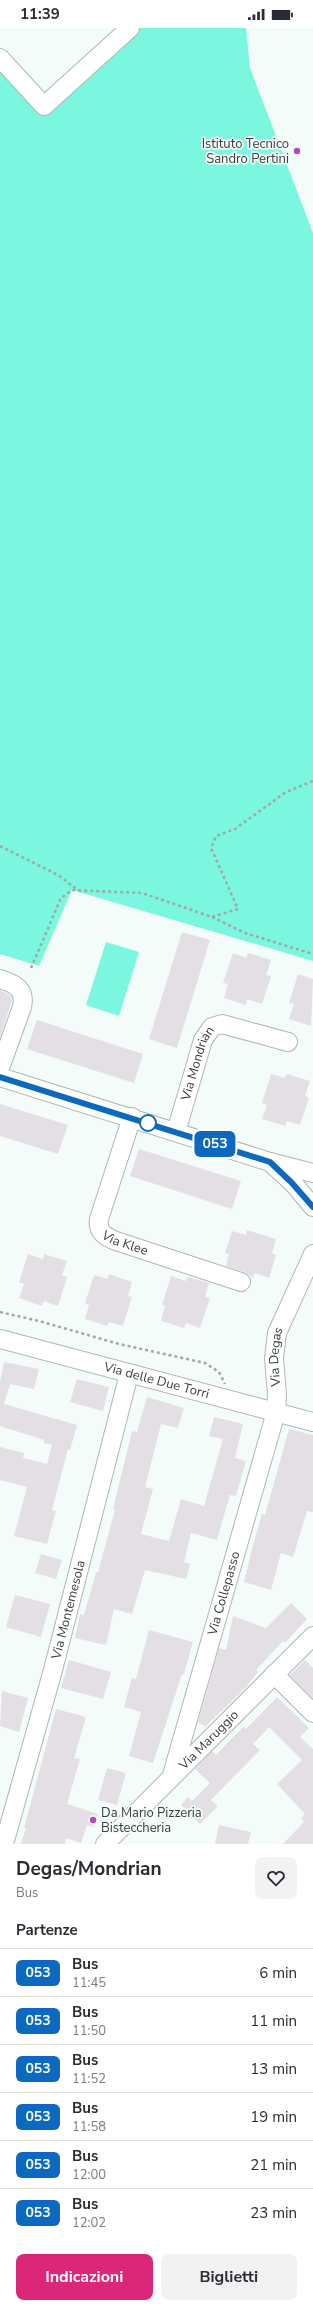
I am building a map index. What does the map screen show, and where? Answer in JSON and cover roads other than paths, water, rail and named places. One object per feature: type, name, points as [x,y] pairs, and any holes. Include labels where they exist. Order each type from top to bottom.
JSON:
[{"type":"street","points":[[0,58],[44,106],[130,28]]},
{"type":"street","points":[[0,979],[17,986],[23,998],[22,1007],[0,1068]]},
{"type":"street","name":"Via Mondrian","points":[[176,1132],[203,1040],[212,1027],[222,1024],[288,1042]]},
{"type":"street","points":[[0,1077],[132,1117],[270,1162],[313,1173]]},
{"type":"street","name":"Via Klee","points":[[132,1117],[99,1219],[98,1224],[101,1232],[116,1241],[241,1282]]},
{"type":"street","points":[[270,1162],[292,1183],[313,1208]]},
{"type":"street","points":[[290,1305],[313,1254]]},
{"type":"street","points":[[290,1305],[313,1282]]},
{"type":"street","name":"Via Degas","points":[[276,1412],[277,1400],[274,1364],[275,1342],[280,1323],[290,1305]]},
{"type":"street","name":"Via delle Due Torri","points":[[0,1339],[313,1422]]},
{"type":"street","name":"Via Montemesola","points":[[4,1844],[53,1670],[129,1374]]},
{"type":"street","name":"Via Collepasso","points":[[172,1775],[276,1412]]},
{"type":"street","name":"Via Maruggio","points":[[112,1843],[172,1775],[313,1636]]},
{"type":"street","points":[[274,1674],[313,1713]]},
{"type":"place","name":"Istituto Tecnico Sandro Pertini","points":[[297,151]]},
{"type":"place","name":"Da Mario Pizzeria Bisteccheria","points":[[93,1820]]}]
